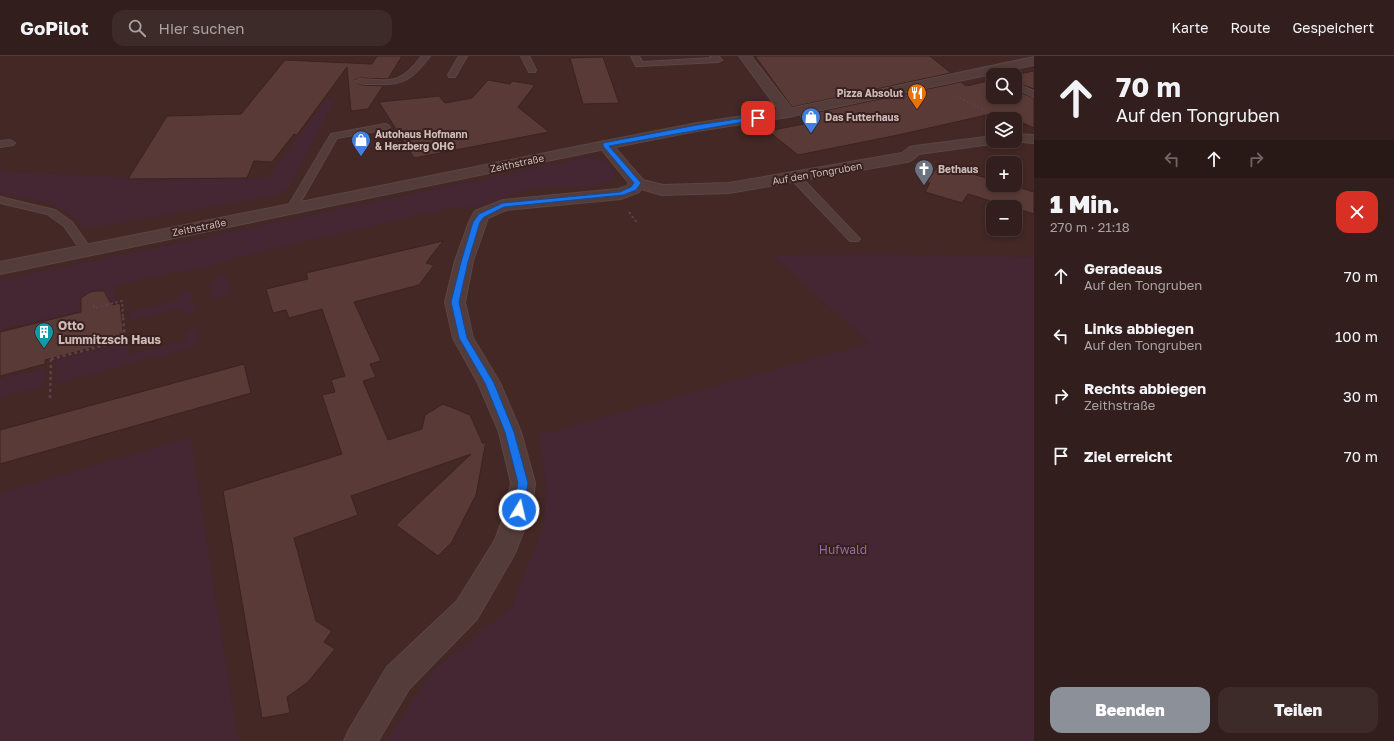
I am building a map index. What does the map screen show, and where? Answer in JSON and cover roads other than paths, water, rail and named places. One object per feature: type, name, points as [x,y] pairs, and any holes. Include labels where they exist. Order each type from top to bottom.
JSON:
[{"type":"street","points":[[746,56],[788,113]]},
{"type":"street","name":"Zeithstraße","points":[[1009,68],[1034,61]]},
{"type":"street","name":"Zeithstraße","points":[[0,268],[605,145],[697,127],[788,113],[986,74]]},
{"type":"street","points":[[1022,138],[1034,138]]},
{"type":"street","name":"Auf den Tongruben","points":[[637,183],[662,190],[729,188],[907,157],[915,150],[986,141]]},
{"type":"street","points":[[360,741],[398,678],[466,610],[506,545],[519,510],[523,483],[510,432],[489,383],[463,338],[455,302],[464,262],[477,222],[481,215],[503,206],[621,194],[633,188],[637,183],[605,145]]},
{"type":"lane","points":[[360,81],[386,83],[399,82],[408,78],[426,56]]},
{"type":"lane","points":[[452,75],[463,56]]},
{"type":"lane","points":[[525,56],[532,70]]},
{"type":"lane","points":[[635,56],[639,64],[718,60],[714,56]]},
{"type":"lane","points":[[1022,88],[1034,94]]},
{"type":"lane","points":[[292,208],[334,136],[385,127]]},
{"type":"lane","points":[[0,144],[10,143]]},
{"type":"lane","points":[[795,177],[854,239]]},
{"type":"lane","points":[[0,200],[51,212],[68,224],[86,250]]},
{"type":"place","name":"Pizza Absolut","points":[[917,110]]},
{"type":"place","name":"Das Futterhaus","points":[[811,134]]},
{"type":"place","name":"Autohaus Hofmann & Herzberg OHG","points":[[361,157]]},
{"type":"place","name":"Bethaus","points":[[924,186]]},
{"type":"place","name":"Otto Lummitzsch Haus","points":[[44,349]]},
{"type":"park label","name":"Hufwald","points":[[843,549]]}]
